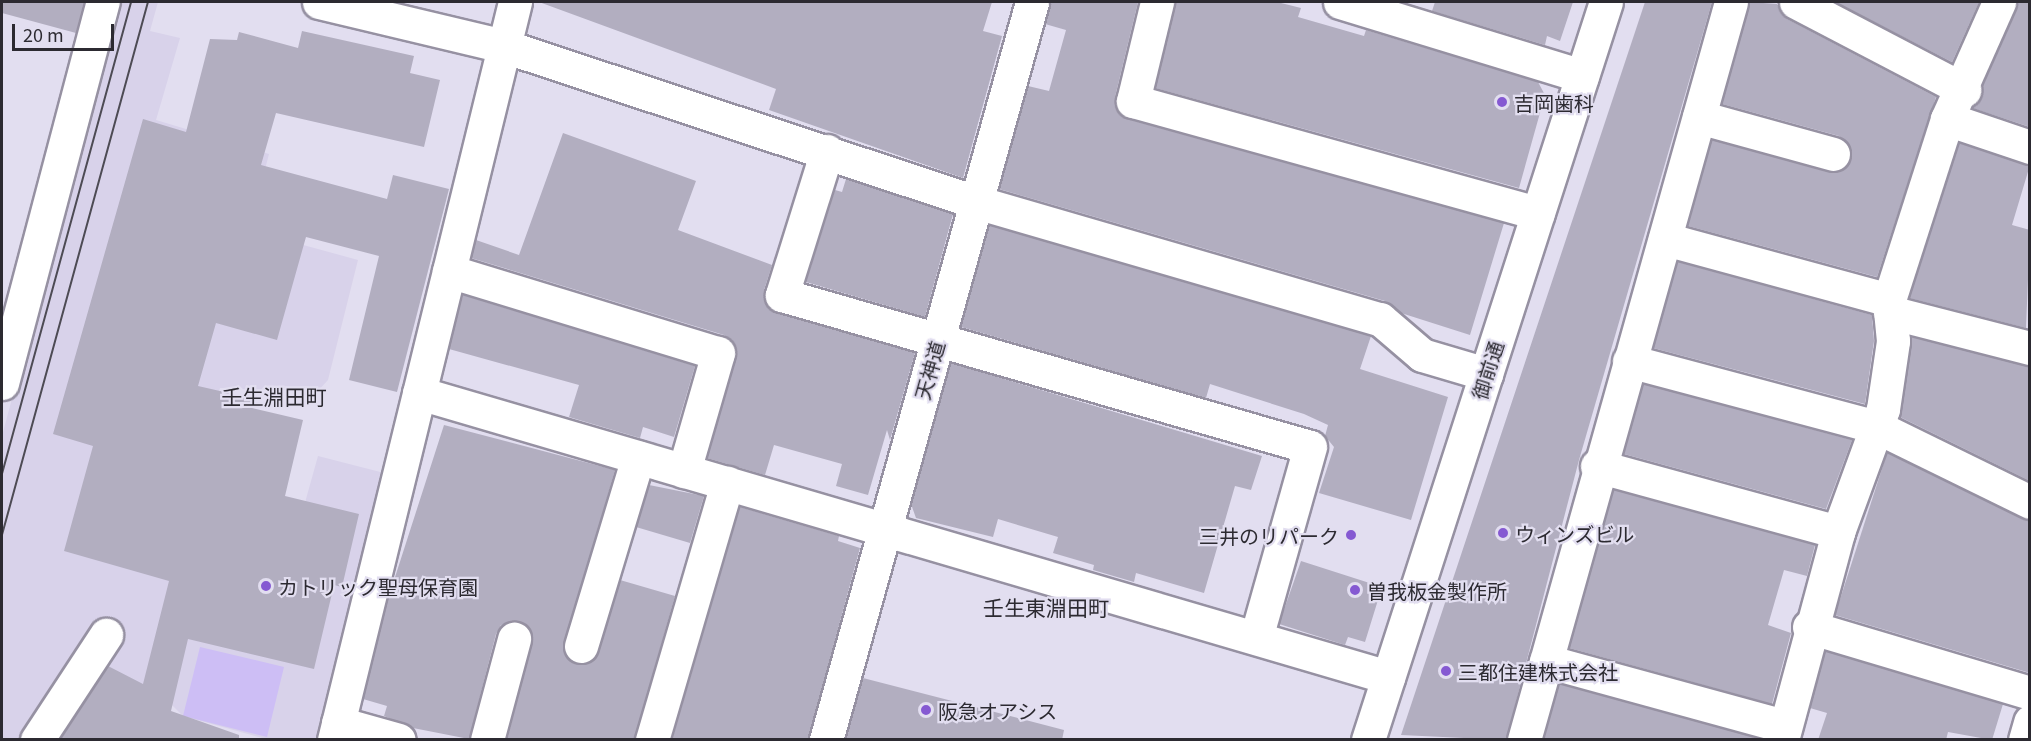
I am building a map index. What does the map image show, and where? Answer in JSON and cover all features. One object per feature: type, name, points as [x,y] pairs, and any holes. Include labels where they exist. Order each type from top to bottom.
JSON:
[{"type":"street","points":[[2,383],[103,2]]},
{"type":"street","points":[[318,2],[504,46],[976,202],[1380,319],[1422,355],[1486,374]]},
{"type":"street","points":[[399,740],[336,731],[515,2]]},
{"type":"street","name":"天神道","points":[[826,740],[883,529],[1032,2]]},
{"type":"street","points":[[1157,2],[1133,101],[1538,213]]},
{"type":"street","points":[[1340,2],[1582,76]]},
{"type":"street","name":"御前通","points":[[1368,740],[1606,2]]},
{"type":"street","points":[[1524,740],[1597,466],[1665,239],[1731,2]]},
{"type":"street","points":[[1546,661],[1783,733],[1809,627],[1838,532],[1877,427],[1891,373],[1890,306],[1947,119],[1964,90],[1999,2]]},
{"type":"street","points":[[1804,3],[1964,90]]},
{"type":"street","points":[[1699,117],[1833,154]]},
{"type":"street","points":[[1947,119],[2030,147]]},
{"type":"street","points":[[827,151],[782,295],[1310,447],[1256,638]]},
{"type":"street","points":[[1665,239],[1890,306],[2029,344]]},
{"type":"street","points":[[449,271],[718,353],[684,471]]},
{"type":"street","points":[[1629,361],[1877,427],[2030,502]]},
{"type":"street","points":[[419,393],[1388,677]]},
{"type":"street","points":[[581,646],[638,457]]},
{"type":"street","points":[[1597,466],[1838,532]]},
{"type":"street","points":[[652,740],[727,483]]},
{"type":"street","points":[[1809,627],[2030,693]]},
{"type":"street","points":[[37,740],[106,635]]},
{"type":"street","points":[[487,740],[514,639]]},
{"type":"street","points":[[2025,740],[2030,722]]},
{"type":"shaded area","points":[[118,2],[158,2],[150,31],[180,38],[156,120],[269,154],[249,230],[358,260],[328,380],[316,393],[220,388],[191,493],[301,517],[318,456],[392,475],[333,739],[266,739],[183,716],[169,702],[107,739],[2,740],[2,436]]},
{"type":"shaded area","points":[[200,647],[284,667],[267,737],[183,716]]},
{"type":"building","points":[[2,2],[84,2],[76,33],[2,13]]},
{"type":"building","points":[[539,2],[992,2],[983,31],[1002,36],[963,178],[769,110],[776,89]]},
{"type":"building","points":[[1050,2],[1138,2],[1115,97],[1119,114],[1127,119],[1504,223],[1470,335],[1401,313],[1385,301],[999,189],[1028,86],[1049,91],[1066,30],[1045,24]]},
{"type":"building","points":[[1175,2],[1277,2],[1301,8],[1298,17],[1364,36],[1366,30],[1538,82],[1545,95],[1519,188],[1155,88]]},
{"type":"building","points":[[1435,2],[1573,2],[1560,41],[1547,36],[1545,45],[1432,11]]},
{"type":"building","points":[[1645,2],[1712,2],[1579,460],[1506,740],[1401,735]]},
{"type":"building","points":[[1749,2],[1777,4],[1787,19],[1936,97],[1877,277],[1688,226],[1712,140],[1828,172],[1838,172],[1851,160],[1851,149],[1839,136],[1722,104]]},
{"type":"building","points":[[1835,2],[1979,2],[1952,62]]},
{"type":"building","points":[[2017,2],[2030,2],[2030,127],[1972,108]]},
{"type":"building","points":[[302,31],[414,56],[410,73],[440,80],[424,147],[276,113],[261,165],[387,199],[393,175],[449,189],[397,392],[349,380],[379,256],[306,237],[277,340],[216,323],[198,386],[255,399],[252,408],[303,420],[285,496],[359,514],[342,587],[334,585],[314,669],[188,639],[171,711],[239,735],[239,740],[60,740],[108,666],[143,684],[169,581],[64,551],[93,446],[53,434],[143,119],[186,132],[210,39],[237,40],[239,32],[298,48]]},
{"type":"building","points":[[563,133],[696,181],[678,230],[772,265],[764,290],[769,308],[915,353],[890,440],[887,430],[868,495],[836,486],[842,464],[774,445],[765,475],[707,458],[736,358],[732,341],[724,335],[471,258],[476,240],[519,255]]},
{"type":"building","points":[[1959,143],[2030,165],[2012,225],[2030,230],[2026,328],[1909,298]]},
{"type":"building","points":[[846,179],[953,214],[925,317],[806,282],[835,190],[842,192]]},
{"type":"building","points":[[989,225],[1371,336],[1360,369],[1448,397],[1411,520],[1319,493],[1334,447],[1325,436],[1328,425],[1304,414],[1210,384],[1206,398],[961,327]]},
{"type":"building","points":[[1678,262],[1872,315],[1874,341],[1865,404],[1653,348]]},
{"type":"building","points":[[463,295],[695,366],[674,437],[643,427],[640,438],[569,417],[579,385],[449,349]]},
{"type":"building","points":[[1911,337],[2030,366],[2030,481],[1900,417]]},
{"type":"building","points":[[951,363],[1262,456],[1251,490],[1235,486],[1204,593],[1136,573],[1134,582],[1093,570],[1094,565],[1053,553],[1058,537],[998,519],[993,537],[916,518],[911,504]]},
{"type":"building","points":[[1643,384],[1852,440],[1826,509],[1624,454]]},
{"type":"building","points":[[444,425],[615,470],[563,650],[576,664],[594,659],[620,580],[675,596],[634,740],[507,740],[532,643],[528,626],[518,621],[501,625],[496,634],[469,739],[413,728],[384,716],[387,706],[363,699],[387,602]]},
{"type":"building","points":[[1887,453],[2030,520],[2030,673],[1835,615]]},
{"type":"building","points":[[649,485],[704,496],[690,543],[636,527]]},
{"type":"building","points":[[1614,490],[1815,545],[1807,576],[1784,570],[1768,625],[1791,633],[1772,704],[1569,648]]},
{"type":"building","points":[[740,507],[839,536],[838,541],[860,548],[808,740],[672,740]]},
{"type":"building","points":[[1301,561],[1382,587],[1365,642],[1348,637],[1345,645],[1279,624]]},
{"type":"building","points":[[1825,651],[2003,704],[1992,740],[1948,732],[1946,740],[1818,740],[1827,713],[1810,708]]},
{"type":"building","name":"阪急オアシス","points":[[863,678],[1064,730],[1062,740],[846,740]]},
{"type":"building","points":[[1559,684],[1753,737],[1753,740],[1544,740]]},
{"type":"tram line","points":[[2,474],[131,2]]},
{"type":"tram line","points":[[2,535],[148,2]]},
{"type":"place","name":"吉岡歯科","points":[[1502,102]]},
{"type":"place","name":"ウィンズビル","points":[[1503,533]]},
{"type":"place","name":"三井のリパーク","points":[[1351,535]]},
{"type":"place","name":"カトリック聖母保育園","points":[[266,586]]},
{"type":"place","name":"曽我板金製作所","points":[[1355,590]]},
{"type":"place","name":"三都住建株式会社","points":[[1446,671]]},
{"type":"place","name":"阪急オアシス","points":[[926,710]]},
{"type":"district","name":"壬生淵田町","points":[[274,396]]},
{"type":"district","name":"壬生東淵田町","points":[[1046,607]]}]
